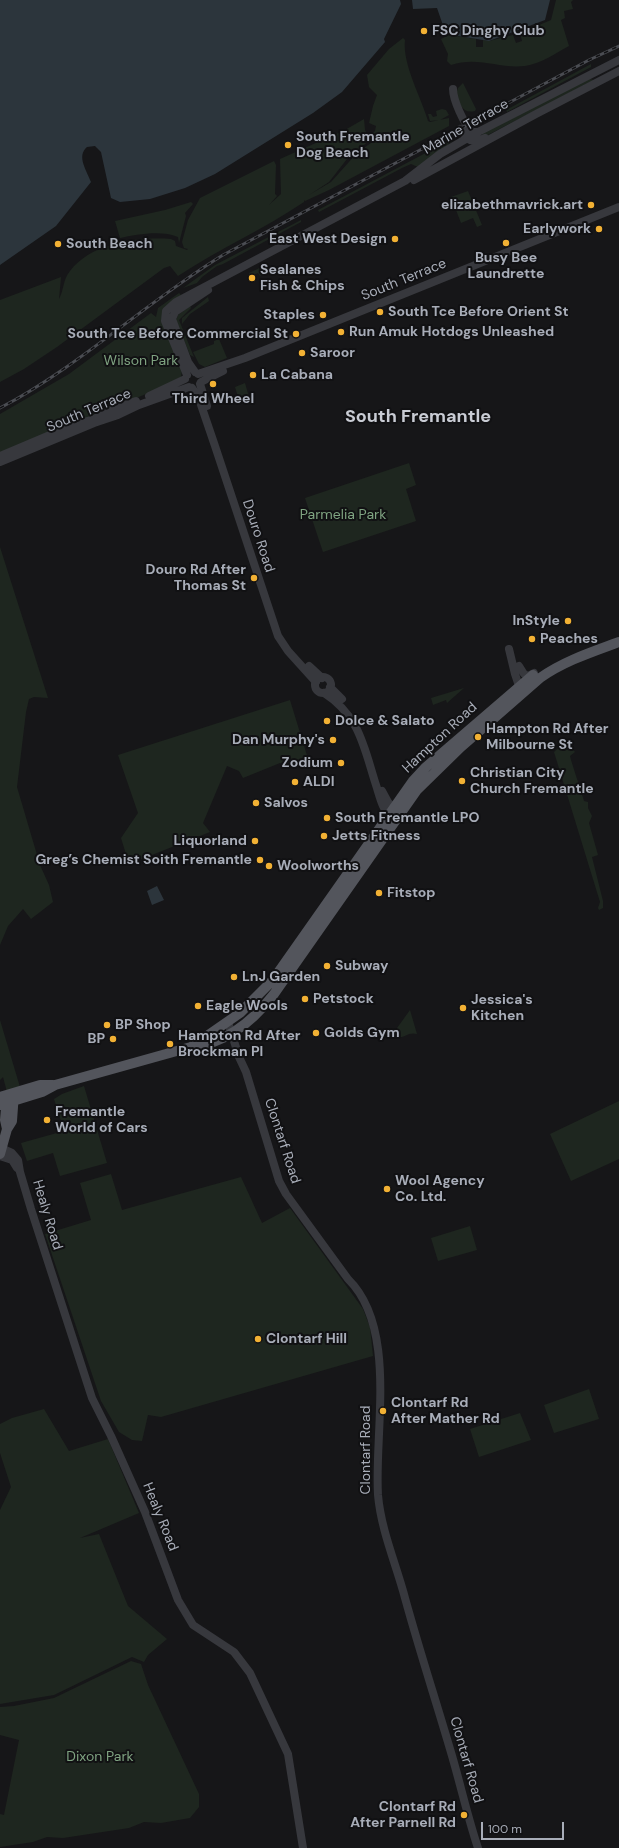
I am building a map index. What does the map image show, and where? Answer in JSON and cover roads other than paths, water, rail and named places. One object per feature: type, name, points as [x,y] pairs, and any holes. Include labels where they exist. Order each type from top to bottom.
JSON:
[{"type":"main road","name":"Hampton Road","points":[[191,1047],[202,1038],[231,1021],[256,999],[273,980],[394,814],[434,772],[536,673],[555,662],[619,634]]},
{"type":"main road","name":"Hampton Road","points":[[523,687],[553,669],[619,642]]},
{"type":"main road","name":"Hampton Road","points":[[7,1099],[40,1086],[55,1086],[191,1047],[206,1045],[234,1032],[256,1014],[274,994],[394,814]]},
{"type":"main road","points":[[0,1153],[7,1129],[12,1121],[7,1099]]},
{"type":"street","name":"Marine Terrace","points":[[316,229],[404,182],[440,154],[619,60]]},
{"type":"street","name":"Marine Terrace","points":[[168,317],[169,308],[176,302],[457,157],[619,71]]},
{"type":"street","points":[[453,89],[455,101],[472,132],[472,137],[466,150],[457,157]]},
{"type":"street","points":[[440,154],[443,149],[459,140],[462,127],[472,137],[480,140],[503,128],[510,128]]},
{"type":"street","name":"South Terrace","points":[[0,462],[86,428],[94,423],[118,415],[193,380],[245,358],[619,207]]},
{"type":"street","name":"South Terrace","points":[[0,456],[76,424],[92,420],[115,408],[261,355],[619,211]]},
{"type":"street","name":"Douro Road","points":[[168,317],[165,325],[193,380],[278,636],[288,651],[319,680]]},
{"type":"street","points":[[523,687],[515,674],[509,649],[524,674],[528,676],[536,673]]},
{"type":"street","points":[[519,666],[523,687]]},
{"type":"street","points":[[319,680],[328,680],[330,686],[349,706],[359,721],[383,794],[394,814],[382,805],[354,723],[340,704],[317,690],[319,680]]},
{"type":"street","points":[[324,693],[328,691],[330,686]]},
{"type":"street","name":"Clontarf Road","points":[[231,1021],[244,1056],[246,1072],[282,1188],[348,1279],[357,1289],[372,1316],[378,1347],[380,1416],[378,1484],[381,1513],[413,1630],[440,1715],[478,1848]]},
{"type":"street","name":"Healy Road","points":[[0,1153],[15,1155],[20,1165],[20,1172],[92,1398],[111,1436],[145,1512],[178,1600],[193,1625],[234,1652],[250,1673],[288,1754],[303,1848]]},
{"type":"railway","points":[[0,408],[58,373],[167,293],[223,255],[589,60],[619,46]]},
{"type":"place","name":"FSC Dinghy Club","points":[[424,31]]},
{"type":"place","name":"South Fremantle Dog Beach","points":[[288,145]]},
{"type":"place","name":"elizabethmavrick.art","points":[[591,205]]},
{"type":"place","name":"Earlywork","points":[[599,229]]},
{"type":"place","name":"East West Design","points":[[395,239]]},
{"type":"place","name":"Busy Bee Laundrette","points":[[506,243]]},
{"type":"place","name":"South Beach","points":[[58,244]]},
{"type":"place","name":"Sealanes Fish & Chips","points":[[252,278]]},
{"type":"place","name":"South Tce Before Orient St","points":[[380,312]]},
{"type":"place","name":"Staples","points":[[323,315]]},
{"type":"place","name":"Run Amuk Hotdogs Unleashed","points":[[341,332]]},
{"type":"place","name":"South Tce Before Commercial St","points":[[296,334]]},
{"type":"place","name":"Saroor","points":[[302,353]]},
{"type":"place","name":"La Cabana","points":[[253,375]]},
{"type":"place","name":"Third Wheel","points":[[213,384]]},
{"type":"place","name":"Douro Rd After Thomas St","points":[[254,578]]},
{"type":"place","name":"InStyle","points":[[568,621]]},
{"type":"place","name":"Peaches","points":[[532,639]]},
{"type":"place","name":"Dolce & Salato","points":[[327,721]]},
{"type":"place","name":"Hampton Rd After Milbourne St","points":[[478,737]]},
{"type":"place","name":"Dan Murphy's","points":[[333,740]]},
{"type":"place","name":"Zodium","points":[[341,763]]},
{"type":"place","name":"Christian City Church Fremantle","points":[[462,781]]},
{"type":"place","name":"ALDI","points":[[295,782]]},
{"type":"place","name":"Salvos","points":[[256,803]]},
{"type":"place","name":"South Fremantle LPO","points":[[327,818]]},
{"type":"place","name":"Jetts Fitness","points":[[324,836]]},
{"type":"place","name":"Liquorland","points":[[255,841]]},
{"type":"place","name":"Greg’s Chemist Soith Fremantle","points":[[260,860]]},
{"type":"place","name":"Woolworths","points":[[269,866]]},
{"type":"place","name":"Fitstop","points":[[379,893]]},
{"type":"place","name":"Subway","points":[[327,966]]},
{"type":"place","name":"LnJ Garden","points":[[234,977]]},
{"type":"place","name":"Petstock","points":[[305,999]]},
{"type":"place","name":"Eagle Wools","points":[[198,1006]]},
{"type":"place","name":"Jessica's Kitchen","points":[[463,1008]]},
{"type":"place","name":"BP Shop","points":[[107,1025]]},
{"type":"place","name":"Golds Gym","points":[[316,1033]]},
{"type":"place","name":"BP","points":[[113,1039]]},
{"type":"place","name":"Hampton Rd After Brockman Pl","points":[[170,1044]]},
{"type":"place","name":"Fremantle World of Cars","points":[[47,1120]]},
{"type":"place","name":"Wool Agency Co. Ltd.","points":[[387,1189]]},
{"type":"place","name":"Clontarf Hill","points":[[258,1339]]},
{"type":"place","name":"Clontarf Rd After Mather Rd","points":[[383,1411]]},
{"type":"place","name":"Clontarf Rd After Parnell Rd","points":[[464,1815]]},
{"type":"district","name":"South Fremantle","points":[[418,417]]},
{"type":"park label","name":"Wilson Park","points":[[141,361]]},
{"type":"park label","name":"Parmelia Park","points":[[343,515]]},
{"type":"park label","name":"Dixon Park","points":[[100,1757]]}]
